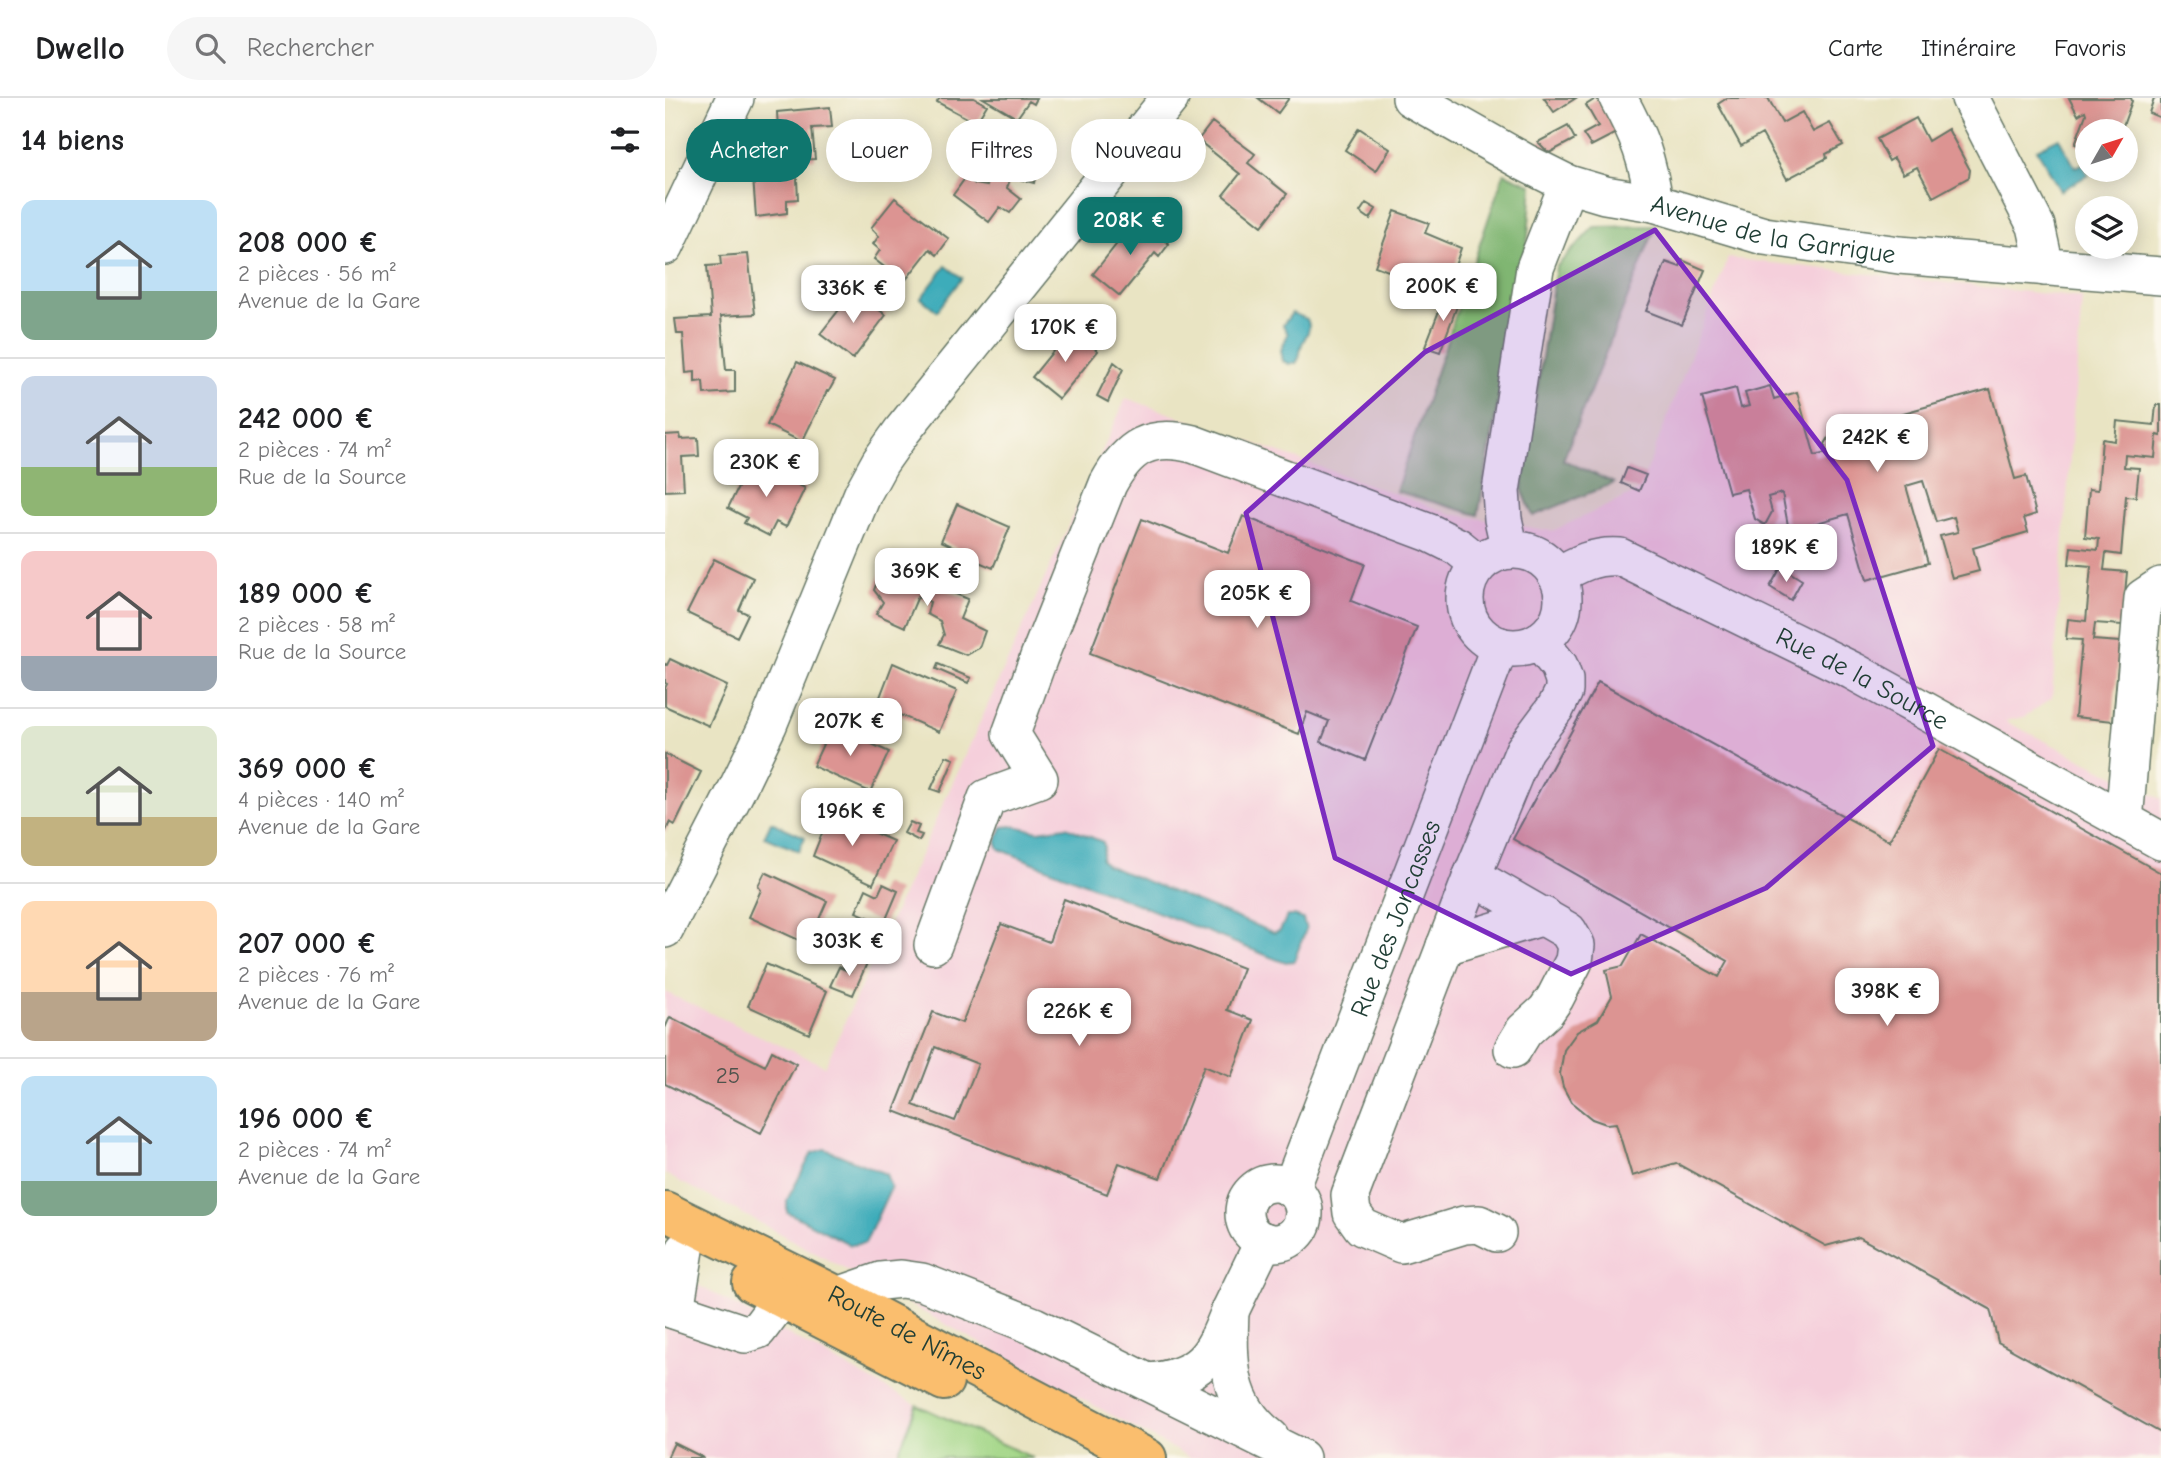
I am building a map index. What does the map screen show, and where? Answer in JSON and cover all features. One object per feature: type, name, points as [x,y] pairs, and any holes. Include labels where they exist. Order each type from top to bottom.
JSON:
[{"type":"main road","name":"Route de Nîmes","points":[[665,1211],[838,1296],[1147,1458]]},
{"type":"main road","name":"Route de Nîmes","points":[[675,1245],[1098,1458]]},
{"type":"street","points":[[665,246],[735,98]]},
{"type":"street","points":[[665,929],[768,725],[863,493],[880,462],[902,431],[1170,98]]},
{"type":"street","name":"Avenue de la Garrigue","points":[[1411,98],[1525,163],[1568,184],[1605,195],[1654,203],[1764,236],[1899,255],[2161,276]]},
{"type":"street","points":[[1618,98],[1633,126],[1649,167],[1654,203]]},
{"type":"street","points":[[1970,98],[2036,226],[2045,267]]},
{"type":"street","points":[[1495,557],[1503,519],[1501,491],[1535,268],[1568,184]]},
{"type":"street","points":[[933,945],[987,798],[1039,779],[1011,734],[1108,484],[1124,459],[1136,448],[1148,443],[1177,440],[1430,533],[1458,547],[1495,557]]},
{"type":"street","points":[[1524,551],[1548,564],[1557,576],[1562,590],[1562,605],[1558,619],[1539,641],[1513,648],[1500,646],[1487,640],[1469,620],[1465,607],[1465,591],[1470,576],[1495,557],[1524,551]]},
{"type":"street","name":"Rue de la Source","points":[[1557,576],[1603,555],[1620,557],[1853,671],[2161,841]]},
{"type":"street","points":[[2125,821],[2143,598],[2161,586]]},
{"type":"street","points":[[1497,1233],[1479,1224],[1464,1225],[1401,1244],[1362,1227],[1352,1213],[1350,1195],[1448,937],[1524,750],[1556,707],[1564,691],[1564,680],[1559,666],[1539,641]]},
{"type":"street","name":"Rue des Joncasses","points":[[1291,1189],[1500,646]]},
{"type":"street","points":[[1477,864],[1543,890],[1545,917]]},
{"type":"street","points":[[1448,937],[1545,917],[1568,931],[1576,944],[1574,961],[1555,998],[1523,1037]]},
{"type":"street","points":[[1266,1184],[1284,1184],[1291,1189],[1302,1204],[1303,1221],[1299,1230],[1284,1241],[1274,1243],[1255,1237],[1248,1229],[1244,1210],[1234,1195],[1266,1184]]},
{"type":"street","points":[[1150,1382],[1172,1379],[1206,1360],[1219,1339],[1264,1241]]},
{"type":"street","points":[[675,1245],[670,1309],[745,1334],[758,1330],[782,1298]]},
{"type":"street","points":[[838,1296],[881,1281],[901,1279],[922,1282],[1034,1326],[1233,1426],[1295,1454]]},
{"type":"street","points":[[1230,1311],[1228,1350],[1232,1384],[1244,1410],[1262,1431],[1295,1454]]},
{"type":"highlighted area","points":[[1655,230],[1847,480],[1933,746],[1766,888],[1571,974],[1335,858],[1246,513],[1425,352]]},
{"type":"shaded area","points":[[1728,258],[2082,298],[2052,698],[2024,717],[2005,721],[2161,799],[2161,1458],[1190,1458],[755,1220],[665,1174],[665,992],[825,1066],[1126,398],[1452,514],[1552,531],[1639,491]]},
{"type":"shaded area","points":[[665,1267],[917,1405],[896,1458],[665,1458]]},
{"type":"green space","points":[[1504,173],[1532,185],[1528,236],[1478,515],[1396,491]]},
{"type":"green space","points":[[1656,226],[1563,460],[1614,483],[1533,516],[1522,489],[1556,267],[1594,227]]},
{"type":"green space","points":[[917,1405],[1033,1458],[896,1458]]},
{"type":"water","points":[[2059,138],[2075,167],[2076,182],[2060,191],[2037,149]]},
{"type":"water","points":[[946,266],[962,278],[937,311],[921,298]]},
{"type":"water","points":[[1292,313],[1307,319],[1309,327],[1298,361],[1289,364],[1283,361],[1281,350],[1288,334],[1283,325]]},
{"type":"water","points":[[771,822],[805,837],[799,851],[764,837]]},
{"type":"water","points":[[1013,826],[1038,831],[1066,827],[1103,842],[1101,859],[1106,865],[1274,933],[1280,931],[1287,916],[1303,919],[1306,929],[1294,961],[1283,962],[999,849],[996,841],[1002,827]]},
{"type":"water","points":[[825,1149],[886,1174],[891,1187],[865,1243],[851,1245],[787,1212],[787,1200],[812,1153]]},
{"type":"building","points":[[940,98],[974,98],[987,105],[978,119],[969,119],[937,102]]},
{"type":"building","points":[[983,98],[1037,98],[1034,104],[1029,101],[1017,118]]},
{"type":"building","points":[[1258,98],[1289,98],[1278,113]]},
{"type":"building","points":[[1544,98],[1576,98],[1554,112]]},
{"type":"building","points":[[1597,98],[1616,133],[1591,146],[1583,134],[1598,126],[1586,105]]},
{"type":"building","points":[[1727,98],[1768,98],[1782,123],[1802,112],[1813,132],[1830,123],[1843,145],[1826,154],[1827,158],[1787,179],[1762,134],[1741,146],[1718,104]]},
{"type":"building","points":[[2069,98],[2131,98],[2132,101],[2125,119],[2084,119],[2085,111],[2078,115]]},
{"type":"building","points":[[2154,98],[2161,98],[2161,118],[2149,113]]},
{"type":"building","points":[[830,107],[831,119],[826,119],[826,127],[812,128],[812,119],[777,119],[777,112]]},
{"type":"building","points":[[1916,118],[1928,141],[1948,129],[1970,170],[1969,177],[1933,197],[1917,167],[1903,174],[1894,158],[1889,161],[1877,139]]},
{"type":"building","points":[[1212,122],[1255,154],[1248,163],[1287,194],[1262,226],[1223,195],[1240,174],[1206,146],[1206,130]]},
{"type":"building","points":[[1568,126],[1575,139],[1549,153],[1538,142]]},
{"type":"building","points":[[812,128],[815,159],[812,159]]},
{"type":"building","points":[[1359,128],[1390,149],[1376,171],[1345,150]]},
{"type":"building","points":[[753,182],[797,182],[798,199],[787,200],[787,213],[756,217]]},
{"type":"building","points":[[962,182],[987,186],[988,182],[1009,182],[1007,188],[1021,199],[1010,213],[1000,207],[989,222],[953,195]]},
{"type":"building","points":[[895,198],[949,239],[937,255],[930,249],[904,282],[874,259],[880,250],[873,244],[879,236],[871,228]]},
{"type":"building","points":[[1159,202],[1178,217],[1169,228],[1151,212]]},
{"type":"building","points":[[1366,203],[1376,209],[1370,219],[1360,212]]},
{"type":"building","points":[[1395,211],[1429,223],[1425,233],[1461,248],[1446,293],[1375,266]]},
{"type":"building","points":[[1140,220],[1169,244],[1159,257],[1155,253],[1120,296],[1093,274],[1127,231]]},
{"type":"building","points":[[748,254],[755,314],[721,316],[726,370],[735,370],[735,392],[704,394],[703,381],[695,382],[695,372],[686,373],[683,334],[677,334],[675,319],[711,317],[707,266],[721,265],[720,256]]},
{"type":"building","points":[[1682,260],[1705,270],[1682,325],[1646,311],[1666,262],[1680,267]]},
{"type":"building","points":[[854,291],[886,315],[853,359],[820,334]]},
{"type":"building","points":[[1446,293],[1460,298],[1440,352],[1425,347]]},
{"type":"building","points":[[1090,313],[1112,330],[1103,342],[1080,325]]},
{"type":"building","points":[[1071,329],[1098,351],[1059,399],[1032,377]]},
{"type":"building","points":[[797,362],[835,380],[802,442],[767,425]]},
{"type":"building","points":[[1114,362],[1123,369],[1108,402],[1097,396]]},
{"type":"building","points":[[1770,386],[1774,399],[1797,392],[1815,456],[1826,453],[1825,444],[1835,432],[1990,389],[2015,479],[2026,476],[2036,514],[2024,518],[2028,532],[1973,548],[1979,571],[1952,578],[1940,536],[1958,532],[1954,517],[1936,522],[1923,481],[1906,486],[1928,563],[1867,580],[1848,514],[1789,531],[1782,493],[1768,497],[1772,512],[1765,525],[1755,519],[1746,489],[1729,493],[1702,397],[1736,388],[1741,408],[1749,406],[1745,393]]},
{"type":"building","points":[[2156,405],[2161,405],[2161,436],[2157,435],[2155,458],[2125,455],[2124,467],[2139,468],[2136,497],[2126,496],[2121,555],[2106,553],[2104,570],[2127,572],[2122,625],[2095,623],[2093,640],[2120,642],[2113,721],[2075,717],[2082,640],[2066,639],[2068,619],[2086,621],[2091,566],[2069,564],[2071,547],[2098,550],[2099,539],[2085,537],[2089,489],[2098,490],[2102,439],[2115,441],[2117,421],[2154,425]]},
{"type":"building","points":[[680,434],[681,439],[698,438],[699,456],[682,457],[684,490],[665,491],[665,435]]},
{"type":"building","points":[[751,461],[805,488],[786,527],[776,522],[769,536],[744,523],[747,518],[728,508]]},
{"type":"building","points":[[1627,468],[1646,475],[1639,491],[1621,483]]},
{"type":"building","points":[[957,504],[1010,527],[993,568],[962,555],[963,551],[941,541]]},
{"type":"building","points":[[1243,516],[1365,564],[1351,601],[1417,627],[1365,760],[1321,742],[1329,721],[1307,712],[1299,734],[1090,653],[1142,519],[1228,553]]},
{"type":"building","points":[[714,559],[753,578],[739,610],[748,614],[737,637],[687,613]]},
{"type":"building","points":[[884,564],[968,599],[960,619],[985,631],[979,648],[966,655],[939,644],[944,635],[940,621],[927,614],[930,602],[918,596],[905,627],[876,614],[883,602],[874,590]]},
{"type":"building","points":[[1781,567],[1802,580],[1791,600],[1770,587]]},
{"type":"building","points":[[670,659],[727,686],[709,726],[665,706],[665,664],[667,665]]},
{"type":"building","points":[[893,663],[957,691],[939,732],[877,705]]},
{"type":"building","points":[[938,664],[971,678],[968,683],[936,669]]},
{"type":"building","points":[[1598,682],[1889,841],[1939,749],[2161,873],[2161,1433],[1998,1342],[1990,1309],[1859,1237],[1826,1246],[1676,1163],[1632,1176],[1616,1123],[1606,1124],[1592,1119],[1571,1102],[1560,1074],[1564,1050],[1577,1032],[1598,1020],[1612,996],[1606,970],[1623,966],[1641,934],[1719,977],[1728,961],[1513,839]]},
{"type":"building","points":[[827,723],[889,752],[870,792],[813,766],[825,740],[820,737]]},
{"type":"building","points":[[665,754],[701,772],[675,825],[670,822],[665,833]]},
{"type":"building","points":[[946,756],[954,759],[940,792],[931,789]]},
{"type":"building","points":[[830,813],[893,841],[873,884],[813,856]]},
{"type":"building","points":[[910,822],[919,826],[916,833],[922,835],[919,841],[904,833]]},
{"type":"building","points":[[765,872],[827,901],[812,935],[820,940],[816,948],[749,917],[761,890],[758,886]]},
{"type":"building","points":[[883,884],[898,891],[884,924],[856,912],[866,889],[878,895]]},
{"type":"building","points":[[1064,899],[1243,968],[1227,1010],[1253,1020],[1231,1077],[1204,1066],[1160,1178],[1119,1163],[1107,1194],[894,1111],[933,1012],[962,1023],[1001,924],[1049,942]],"holes":[[[935,1047],[978,1064],[955,1121],[913,1105]]]},
{"type":"building","points":[[856,958],[867,963],[853,995],[830,986],[839,967],[850,972]]},
{"type":"building","points":[[766,964],[827,991],[809,1034],[748,1006]]},
{"type":"building","points":[[670,1017],[765,1066],[772,1051],[796,1064],[761,1133],[665,1084],[665,1028]]},
{"type":"building","points":[[674,1443],[704,1458],[667,1458]]}]
